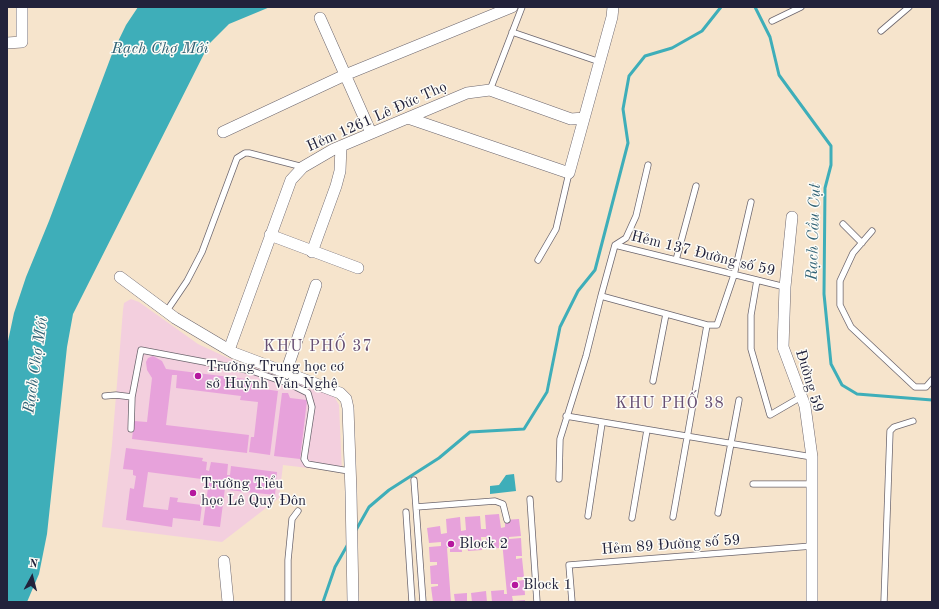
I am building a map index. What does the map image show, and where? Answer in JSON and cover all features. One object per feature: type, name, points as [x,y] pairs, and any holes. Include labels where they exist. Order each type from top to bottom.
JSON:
[{"type":"street","points":[[7,43],[22,42],[22,7]]},
{"type":"street","points":[[223,132],[345,75],[512,7]]},
{"type":"street","points":[[408,118],[569,173],[600,62],[613,7]]},
{"type":"street","points":[[320,18],[372,133]]},
{"type":"street","name":"Hẻm 1261 Lê Đức Thọ","points":[[229,350],[291,180],[303,167],[341,146],[467,93],[490,90],[571,119],[584,118]]},
{"type":"street","points":[[312,252],[336,186],[340,171],[341,146]]},
{"type":"street","name":"Đường 59","points":[[792,217],[785,287],[783,347],[805,406],[812,457],[812,602]]},
{"type":"street","points":[[270,235],[358,268]]},
{"type":"street","points":[[120,277],[166,312],[229,350],[340,393],[346,399],[348,408],[353,602]]},
{"type":"street","points":[[286,372],[316,285]]},
{"type":"street","points":[[224,561],[228,602]]},
{"type":"lane","points":[[490,90],[522,7]]},
{"type":"lane","points":[[772,21],[801,7]]},
{"type":"lane","points":[[881,31],[909,7]]},
{"type":"lane","points":[[512,32],[600,62]]},
{"type":"lane","points":[[166,312],[187,281],[202,252],[237,158],[245,153],[249,153],[303,167]]},
{"type":"lane","points":[[559,479],[560,439],[566,416],[586,356],[615,245],[626,238],[636,216],[648,165]]},
{"type":"lane","points":[[538,260],[556,229],[569,173]]},
{"type":"lane","points":[[676,260],[696,186]]},
{"type":"lane","points":[[601,296],[707,325],[717,325],[734,274],[751,202]]},
{"type":"lane","points":[[842,224],[862,242]]},
{"type":"lane","points":[[872,231],[853,253],[840,281],[840,306],[851,327],[914,388],[926,387],[932,380]]},
{"type":"lane","name":"Hẻm 137 Đường số 59","points":[[615,245],[785,287]]},
{"type":"lane","points":[[757,280],[752,315],[751,349],[770,415],[801,397]]},
{"type":"lane","points":[[653,381],[666,314]]},
{"type":"lane","points":[[672,517],[707,325]]},
{"type":"lane","points":[[131,429],[132,397],[141,350],[252,371],[290,384],[308,393],[312,407],[304,459],[307,464],[349,471]]},
{"type":"lane","points":[[105,396],[116,395],[132,397]]},
{"type":"lane","points":[[718,513],[739,400]]},
{"type":"lane","points":[[566,416],[812,457]]},
{"type":"lane","points":[[884,602],[890,431],[894,427],[913,421]]},
{"type":"lane","points":[[588,516],[602,423]]},
{"type":"lane","points":[[632,518],[647,430]]},
{"type":"lane","points":[[414,480],[423,602]]},
{"type":"lane","points":[[753,484],[812,484]]},
{"type":"lane","points":[[530,499],[537,602]]},
{"type":"lane","points":[[416,507],[495,501],[503,504],[508,520]]},
{"type":"lane","points":[[288,602],[288,560],[292,519],[298,511]]},
{"type":"lane","points":[[406,512],[412,602]]},
{"type":"lane","name":"Hẻm 89 Đường số 59","points":[[572,602],[569,565],[812,546]]},
{"type":"shaded area","name":"Trường Trung học cơ sở Huỳnh Văn Nghệ","points":[[131,299],[139,302],[198,344],[228,358],[334,396],[339,405],[342,472],[283,465],[279,498],[222,542],[102,527],[112,445],[123,310],[124,303]]},
{"type":"water","name":"Rạch Chợ Mới","points":[[138,7],[270,7],[229,24],[209,44],[73,314],[67,347],[47,534],[39,574],[27,602],[7,602],[7,346],[14,313],[26,277],[49,221],[112,54],[126,25]]},
{"type":"water","points":[[514,474],[516,491],[490,494],[490,486],[499,485],[506,475]]},
{"type":"building","points":[[153,356],[162,361],[166,369],[253,380],[253,383],[258,384],[257,388],[278,391],[270,455],[249,452],[251,437],[254,437],[258,402],[240,400],[241,396],[176,388],[177,375],[172,375],[166,425],[249,435],[247,453],[132,439],[134,421],[147,422],[152,378],[147,370],[146,362],[148,358]]},
{"type":"building","points":[[282,393],[288,393],[290,398],[307,400],[300,459],[274,456]]},
{"type":"building","points":[[126,448],[203,458],[202,461],[207,462],[206,470],[209,471],[211,462],[228,464],[227,475],[230,475],[231,466],[277,472],[275,495],[228,490],[229,481],[226,480],[220,527],[203,525],[209,480],[148,472],[143,507],[168,510],[170,497],[178,498],[177,502],[202,505],[200,521],[173,518],[172,527],[126,520],[130,488],[134,489],[136,476],[133,475],[133,470],[123,469]]},
{"type":"building","name":"Block 2","points":[[499,514],[501,528],[505,527],[505,520],[519,519],[521,536],[509,537],[509,539],[521,538],[522,556],[516,556],[516,559],[522,558],[524,577],[517,577],[517,581],[524,580],[525,595],[512,596],[513,601],[525,600],[525,602],[492,602],[491,591],[504,590],[504,594],[507,594],[502,541],[499,541],[499,548],[487,549],[486,537],[481,537],[482,550],[468,551],[467,538],[461,539],[462,552],[450,552],[450,548],[447,548],[451,602],[433,602],[431,587],[438,586],[438,584],[431,584],[430,566],[437,565],[437,562],[430,562],[429,547],[441,546],[441,542],[429,543],[427,528],[440,526],[441,534],[447,533],[446,519],[460,517],[461,531],[466,530],[465,517],[480,516],[481,529],[486,529],[485,515]]},
{"type":"building","name":"Block 1","points":[[486,591],[487,602],[472,602],[471,593]]},
{"type":"building","points":[[467,593],[467,602],[455,602],[454,594]]},
{"type":"waterway","points":[[356,530],[369,507],[389,490],[439,458],[470,432],[524,429],[547,392],[560,327],[578,291],[595,270],[628,143],[623,109],[629,76],[645,56],[672,48],[702,31],[721,7]]},
{"type":"waterway","name":"Rạch Cầu Cụt","points":[[755,7],[770,37],[779,75],[831,146],[831,165],[825,188],[824,294],[831,364],[842,385],[857,394],[932,400]]},
{"type":"waterway","points":[[323,602],[335,567],[348,544]]},
{"type":"place","name":"Trường Trung học cơ sở Huỳnh Văn Nghệ","points":[[198,376]]},
{"type":"place","name":"Trường Tiểu học Lê Quý Đôn","points":[[193,493]]},
{"type":"place","name":"Block 2","points":[[451,544]]},
{"type":"place","name":"Block 1","points":[[515,585]]},
{"type":"district","name":"KHU PHỐ 37","points":[[318,347]]},
{"type":"district","name":"KHU PHỐ 38","points":[[670,404]]}]
